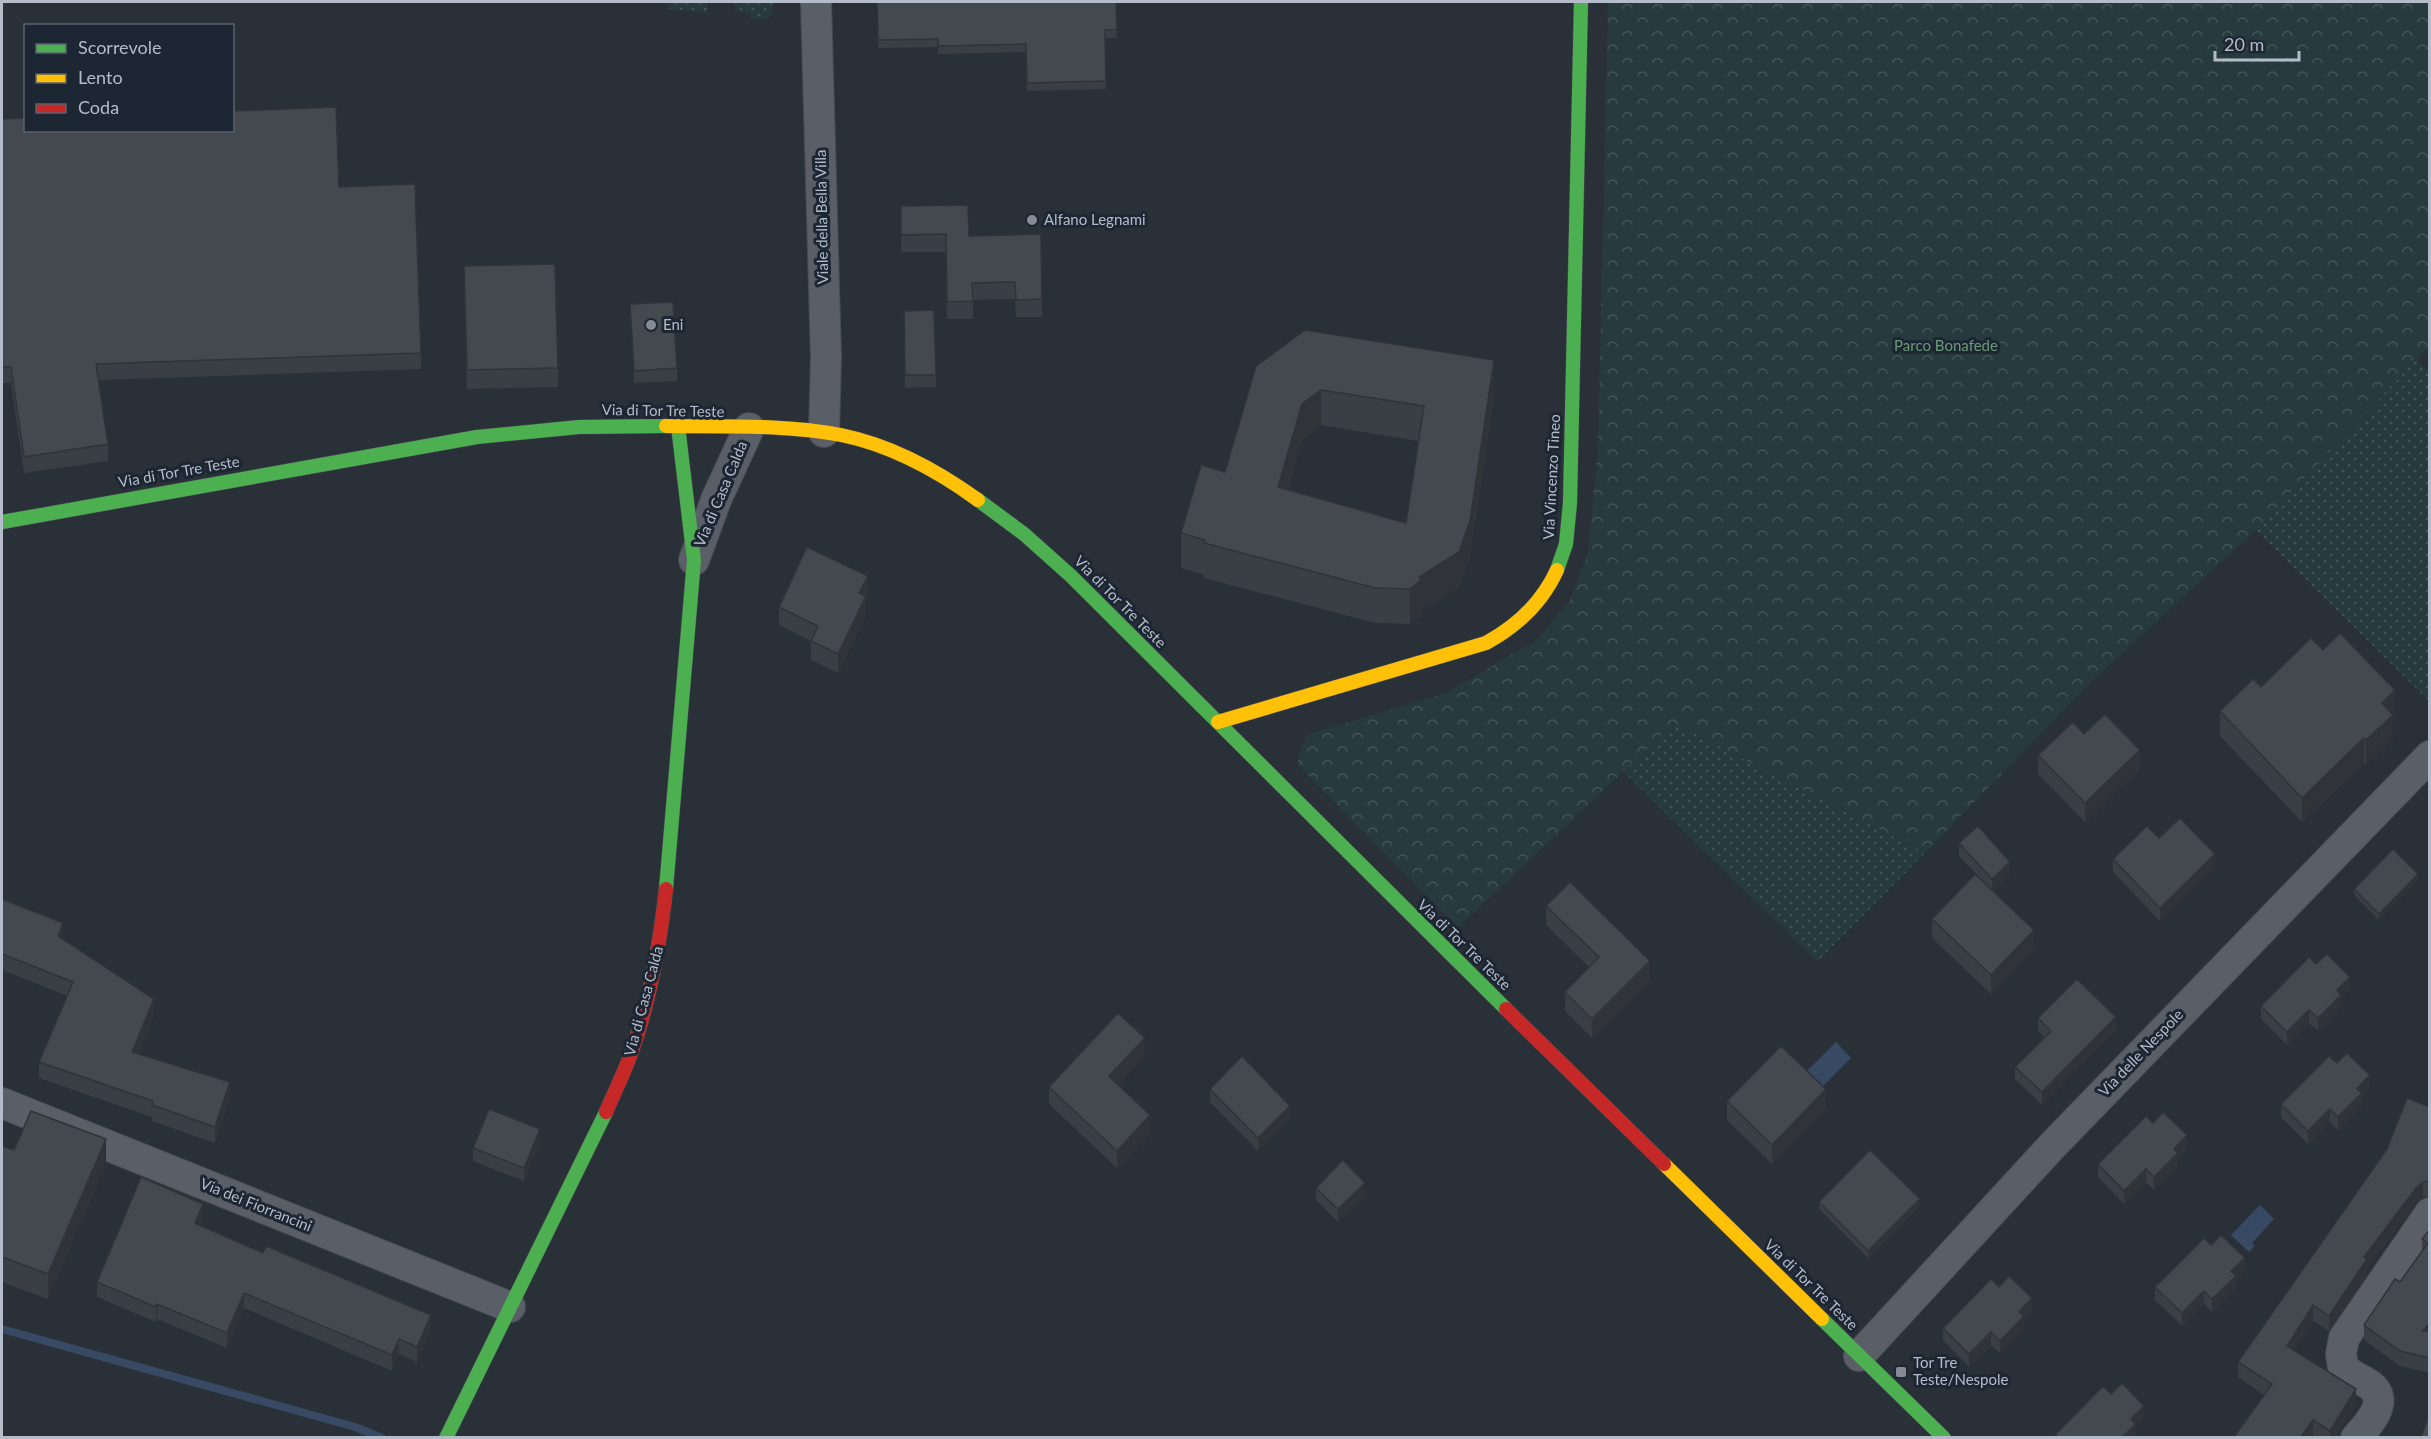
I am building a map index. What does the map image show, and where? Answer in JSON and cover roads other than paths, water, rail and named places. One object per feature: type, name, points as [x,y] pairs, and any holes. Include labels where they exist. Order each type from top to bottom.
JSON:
[{"type":"street","name":"Viale della Bella Villa","points":[[816,2],[826,358],[824,432]]},
{"type":"street","name":"Via Vincenzo Tineo","points":[[1218,722],[1486,643],[1502,635],[1532,608],[1557,573],[1569,530],[1581,2]]},
{"type":"street","name":"Via di Tor Tre Teste","points":[[2,522],[375,453],[497,435],[579,427],[678,426],[824,432],[850,437],[890,450],[941,476],[989,508],[1053,558],[1381,887],[1944,1437]]},
{"type":"street","name":"Via di Casa Calda","points":[[446,1437],[578,1171],[615,1091],[638,1033],[652,983],[661,936],[671,849],[694,560],[678,426]]},
{"type":"street","name":"Via di Casa Calda","points":[[694,560],[716,500],[749,428]]},
{"type":"street","name":"Via delle Nespole","points":[[1859,1356],[2053,1145],[2430,756]]},
{"type":"street","name":"Via dei Fiorrancini","points":[[2,1103],[510,1307]]},
{"type":"street","points":[[2356,1437],[2373,1419],[2377,1410],[2378,1396],[2372,1386],[2343,1367],[2341,1354],[2344,1338],[2430,1213]]},
{"type":"water","points":[[1836,1042],[1851,1058],[1821,1088],[1806,1072]]},
{"type":"water","points":[[2260,1205],[2274,1219],[2252,1243],[2255,1246],[2249,1252],[2231,1235]]},
{"type":"waterway","points":[[2,1329],[355,1427],[382,1438]]},
{"type":"place","name":"Alfano Legnami","points":[[1032,220]]},
{"type":"place","name":"Eni","points":[[651,325]]},
{"type":"place","name":"Tor Tre Teste/Nespole","points":[[1901,1372]]},
{"type":"park label","name":"Parco Bonafede","points":[[1946,346]]}]
